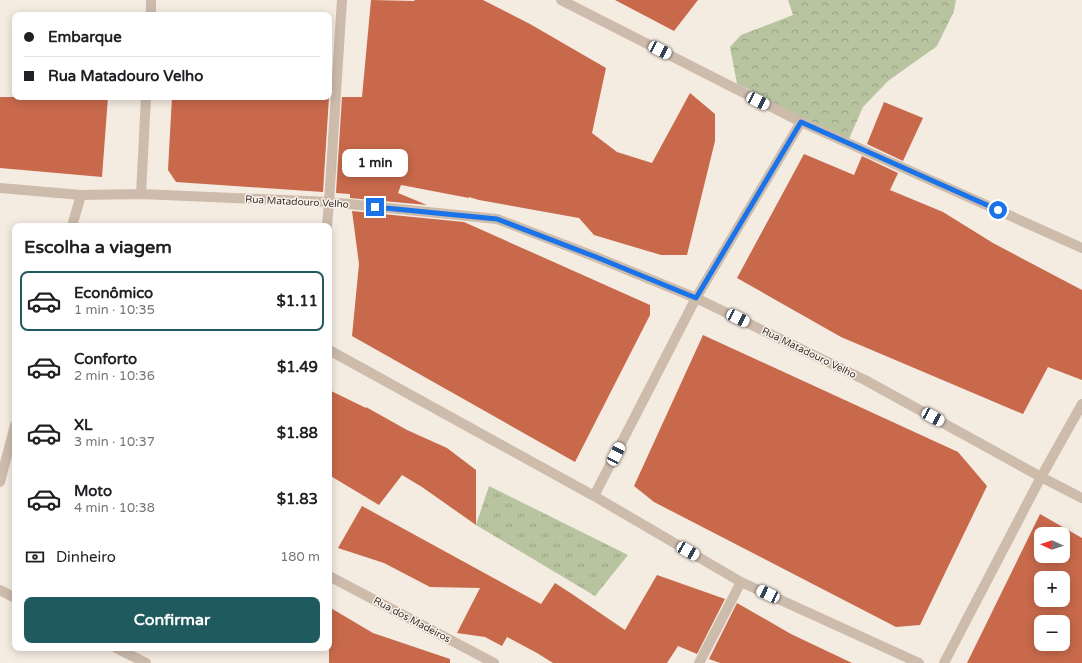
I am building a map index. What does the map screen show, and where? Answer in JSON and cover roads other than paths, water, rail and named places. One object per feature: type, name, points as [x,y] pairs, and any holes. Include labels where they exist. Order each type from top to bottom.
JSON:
[{"type":"street","points":[[150,12],[151,0]]},
{"type":"street","points":[[327,223],[330,202],[342,0]]},
{"type":"street","points":[[561,0],[801,122],[1082,248]]},
{"type":"street","points":[[141,194],[146,100]]},
{"type":"street","points":[[594,496],[696,298],[801,122]]},
{"type":"street","name":"Rua Matadouro Velho","points":[[0,188],[80,195],[141,194],[330,202],[497,219],[596,257],[696,298],[865,380],[1082,498]]},
{"type":"street","points":[[73,223],[80,195]]},
{"type":"street","points":[[332,352],[594,496],[741,582],[919,663]]},
{"type":"street","points":[[944,663],[1041,477],[1082,404]]},
{"type":"street","points":[[0,482],[12,436]]},
{"type":"street","name":"Rua dos Madeiros","points":[[332,578],[494,663]]},
{"type":"street","points":[[699,663],[741,582]]},
{"type":"street","points":[[0,590],[12,596]]},
{"type":"street","points":[[122,651],[146,663]]}]
